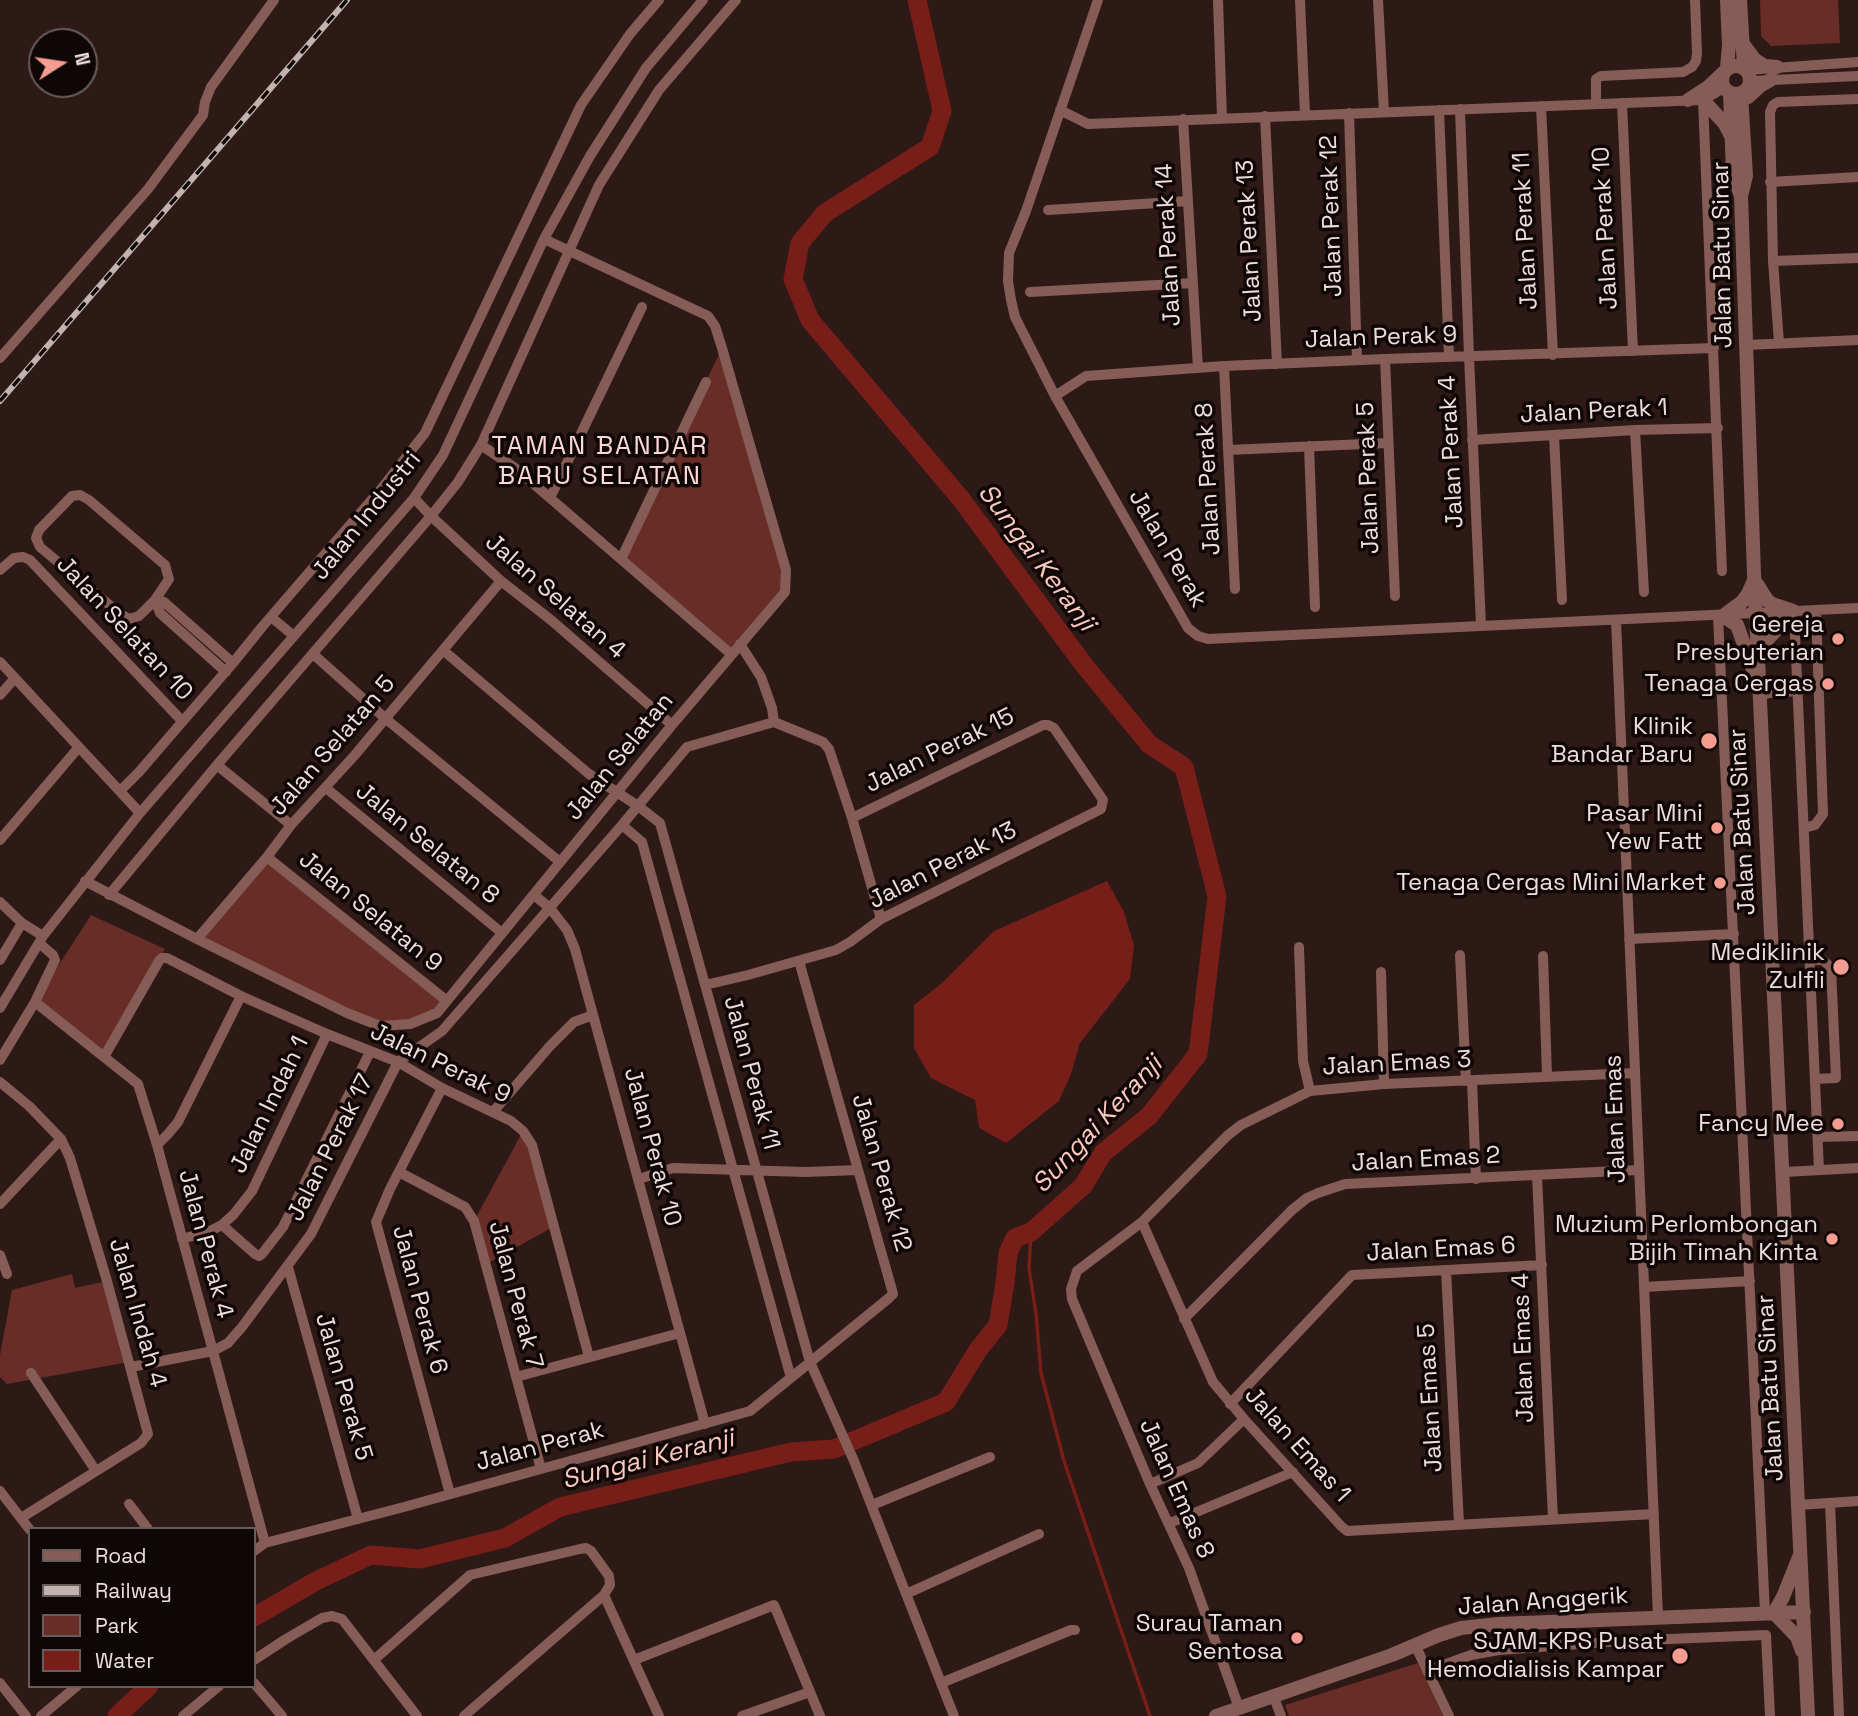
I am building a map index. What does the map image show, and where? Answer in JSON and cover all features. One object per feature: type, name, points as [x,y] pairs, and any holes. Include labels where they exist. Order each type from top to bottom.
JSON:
[{"type":"street","points":[[0,358],[148,189],[203,115],[211,87],[274,0]]},
{"type":"street","name":"Jalan Industri","points":[[121,790],[381,489],[425,433],[581,105],[630,34],[659,0]]},
{"type":"street","name":"Jalan Industri","points":[[0,1008],[41,940],[140,813],[414,498],[443,455],[544,239],[590,156],[646,68],[704,0]]},
{"type":"street","points":[[109,895],[458,482],[481,444],[598,185],[659,90],[736,0]]},
{"type":"street","name":"Jalan Perak","points":[[1098,0],[1009,253],[1008,281],[1015,317],[1055,396],[1188,628],[1198,636],[1208,639],[1858,608]]},
{"type":"street","points":[[1218,0],[1222,118]]},
{"type":"street","points":[[1300,0],[1305,115]]},
{"type":"street","points":[[1378,0],[1384,112]]},
{"type":"street","points":[[1596,104],[1596,79],[1601,75],[1683,72],[1692,67],[1697,53],[1695,0]]},
{"type":"street","points":[[1727,0],[1729,45],[1726,70],[1722,79],[1734,96],[1733,174],[1741,196]]},
{"type":"street","points":[[1734,96],[1747,90],[1741,40],[1740,0]]},
{"type":"street","points":[[1741,40],[1755,60],[1775,73]]},
{"type":"street","points":[[1060,110],[1088,124],[1703,100],[1750,93],[1775,73],[1858,62]]},
{"type":"street","points":[[1688,100],[1735,65],[1747,73],[1858,76]]},
{"type":"street","name":"Jalan Batu Sinar","points":[[1734,96],[1746,176],[1741,196],[1756,613],[1808,1716]]},
{"type":"street","points":[[1779,343],[1773,261],[1770,112],[1778,102],[1858,99]]},
{"type":"street","points":[[1703,100],[1725,124],[1732,137]]},
{"type":"street","name":"Jalan Batu Sinar","points":[[1703,100],[1722,571]]},
{"type":"street","name":"Jalan Perak 10","points":[[1622,103],[1633,351]]},
{"type":"street","name":"Jalan Perak 11","points":[[1541,106],[1553,355]]},
{"type":"street","name":"Jalan Perak 4","points":[[1460,109],[1481,625]]},
{"type":"street","name":"Jalan Perak 4","points":[[1439,110],[1449,356]]},
{"type":"street","name":"Jalan Perak 12","points":[[1349,113],[1357,360]]},
{"type":"street","name":"Jalan Perak 13","points":[[1265,116],[1277,363]]},
{"type":"street","name":"Jalan Perak 14","points":[[1183,119],[1198,368]]},
{"type":"street","points":[[1770,182],[1858,177]]},
{"type":"street","points":[[1048,210],[1188,201]]},
{"type":"street","name":"Jalan Selatan","points":[[85,881],[347,1013],[380,1026],[410,1024],[436,1013],[447,1001],[672,725],[785,592],[786,570],[715,326],[708,316],[698,310],[544,239]]},
{"type":"street","points":[[1773,261],[1858,258]]},
{"type":"street","points":[[1030,292],[1192,283]]},
{"type":"street","points":[[550,498],[642,307]]},
{"type":"street","points":[[1746,345],[1858,340]]},
{"type":"street","name":"Jalan Perak 9","points":[[1055,396],[1086,376],[1277,363],[1714,348]]},
{"type":"street","name":"Jalan Perak 5","points":[[1385,359],[1395,596]]},
{"type":"street","name":"Jalan Perak 8","points":[[1224,366],[1235,589]]},
{"type":"street","points":[[621,559],[706,382]]},
{"type":"street","name":"Jalan Perak 1","points":[[1472,440],[1718,428]]},
{"type":"street","points":[[1635,430],[1644,592]]},
{"type":"street","points":[[1554,435],[1562,600]]},
{"type":"street","points":[[1228,450],[1388,443]]},
{"type":"street","points":[[481,444],[515,468],[731,654]]},
{"type":"street","points":[[1309,446],[1315,607]]},
{"type":"street","points":[[80,495],[89,500],[165,565],[169,579],[155,600],[139,615],[129,619],[119,613],[40,547],[36,538],[39,530],[72,496],[80,495]]},
{"type":"street","name":"Jalan Selatan 4","points":[[414,498],[501,581],[551,620],[672,725]]},
{"type":"street","name":"Jalan Selatan 10","points":[[0,570],[14,558],[23,557],[30,560],[182,722]]},
{"type":"street","points":[[1755,578],[1767,600],[1793,611],[1758,650]]},
{"type":"street","points":[[1720,616],[1742,602],[1755,578]]},
{"type":"street","name":"Jalan Selatan 5","points":[[197,939],[291,825],[386,719],[501,581]]},
{"type":"street","points":[[155,600],[164,602],[229,667]]},
{"type":"street","points":[[1804,828],[1815,825],[1823,814],[1816,610]]},
{"type":"street","points":[[1720,616],[1738,625],[1760,691],[1797,691]]},
{"type":"street","points":[[1720,616],[1750,1281],[1770,1613],[1797,1637],[1806,1658]]},
{"type":"street","points":[[271,617],[294,636]]},
{"type":"street","name":"Jalan Emas","points":[[1616,620],[1658,1616]]},
{"type":"street","points":[[1794,635],[1819,1170]]},
{"type":"street","points":[[740,644],[761,677],[774,722]]},
{"type":"street","name":"Jalan Perak 11","points":[[444,650],[589,774],[660,823],[810,1362],[872,1505],[954,1716]]},
{"type":"street","points":[[313,654],[386,719],[560,862]]},
{"type":"street","points":[[0,662],[140,813]]},
{"type":"street","points":[[0,695],[15,678]]},
{"type":"street","points":[[638,806],[687,747],[774,722],[823,742],[829,749],[852,818],[881,919]]},
{"type":"street","name":"Jalan Perak 15","points":[[852,818],[1043,724],[1048,725]]},
{"type":"street","name":"Jalan Perak 13","points":[[705,985],[836,950],[881,919],[1101,809],[1103,800],[1054,729],[1048,725]]},
{"type":"street","points":[[0,840],[79,747]]},
{"type":"street","points":[[217,765],[291,825]]},
{"type":"street","name":"Jalan Selatan 8","points":[[326,788],[502,933]]},
{"type":"street","name":"Jalan Perak 17","points":[[213,1351],[228,1343],[242,1327],[311,1234],[398,1062],[442,1031],[638,806]]},
{"type":"street","name":"Jalan Perak 11","points":[[622,825],[642,842],[791,1378]]},
{"type":"street","name":"Jalan Selatan 9","points":[[267,857],[447,1001]]},
{"type":"street","name":"Jalan Perak 10","points":[[534,895],[550,908],[567,930],[575,949],[705,1423]]},
{"type":"street","points":[[0,902],[41,940],[55,960],[35,1002],[0,1060]]},
{"type":"street","points":[[0,960],[22,923]]},
{"type":"street","points":[[1629,939],[1734,934]]},
{"type":"street","points":[[1299,947],[1303,1061],[1310,1091]]},
{"type":"street","points":[[1460,955],[1476,1179]]},
{"type":"street","points":[[1543,956],[1547,1076]]},
{"type":"street","name":"Jalan Perak 9","points":[[104,1057],[162,958],[167,958],[241,996],[398,1062],[442,1088],[511,1121],[523,1130],[532,1145],[589,1357]]},
{"type":"street","points":[[1810,960],[1823,960],[1831,968],[1834,1023],[1836,1078],[1815,1079]]},
{"type":"street","name":"Jalan Perak 12","points":[[799,961],[893,1294],[810,1362]]},
{"type":"street","points":[[1381,972],[1384,1084]]},
{"type":"street","points":[[157,1145],[178,1122],[241,996]]},
{"type":"street","name":"Jalan Perak 4","points":[[35,1002],[138,1084],[230,1407],[265,1543]]},
{"type":"street","points":[[493,1112],[550,1046],[575,1022],[593,1015]]},
{"type":"street","name":"Jalan Indah 1","points":[[182,1239],[222,1225],[251,1191],[327,1034]]},
{"type":"street","points":[[222,1225],[255,1254],[262,1254],[283,1227],[370,1052]]},
{"type":"street","name":"Jalan Emas 3","points":[[1071,1289],[1077,1271],[1142,1222],[1227,1136],[1241,1125],[1310,1091],[1384,1084],[1635,1073]]},
{"type":"street","name":"Jalan Indah 4","points":[[0,1082],[29,1106],[61,1139],[70,1158],[107,1281],[148,1434],[141,1443],[21,1518]]},
{"type":"street","name":"Jalan Perak 6","points":[[442,1088],[376,1222],[450,1494]]},
{"type":"street","points":[[1818,1137],[1858,1136]]},
{"type":"street","points":[[0,1204],[61,1139]]},
{"type":"street","points":[[639,1179],[673,1168],[806,1172],[858,1170]]},
{"type":"street","points":[[1784,1172],[1858,1168]]},
{"type":"street","name":"Jalan Emas 2","points":[[1184,1319],[1292,1210],[1307,1198],[1345,1184],[1639,1170]]},
{"type":"street","name":"Jalan Perak 7","points":[[399,1172],[465,1207],[474,1221],[541,1469]]},
{"type":"street","name":"Jalan Emas 4","points":[[1538,1176],[1553,1519]]},
{"type":"street","name":"Jalan Emas 1","points":[[1142,1222],[1213,1382],[1347,1531],[1654,1514]]},
{"type":"street","points":[[0,1255],[7,1273]]},
{"type":"street","name":"Jalan Emas 6","points":[[1230,1404],[1352,1275],[1542,1265]]},
{"type":"street","name":"Jalan Perak 5","points":[[288,1268],[358,1519]]},
{"type":"street","name":"Jalan Emas 5","points":[[1446,1270],[1459,1524]]},
{"type":"street","points":[[1644,1287],[1750,1281]]},
{"type":"street","name":"Jalan Emas 8","points":[[1071,1289],[1072,1300],[1150,1484],[1189,1568],[1238,1708]]},
{"type":"street","points":[[516,1377],[680,1333]]},
{"type":"street","points":[[131,1367],[213,1351]]},
{"type":"street","name":"Jalan Perak","points":[[265,1543],[750,1411],[810,1362]]},
{"type":"street","points":[[32,1373],[96,1471]]},
{"type":"street","points":[[1150,1484],[1198,1463],[1244,1419]]},
{"type":"street","points":[[872,1505],[990,1458]]},
{"type":"street","points":[[1170,1523],[1293,1472]]},
{"type":"street","points":[[0,1491],[28,1527]]},
{"type":"street","points":[[1799,1505],[1858,1501]]},
{"type":"street","points":[[1830,1503],[1839,1716]]},
{"type":"street","points":[[129,1504],[146,1527]]},
{"type":"street","points":[[906,1594],[1039,1534]]},
{"type":"street","points":[[256,1550],[265,1543]]},
{"type":"street","points":[[374,1659],[470,1575],[580,1549],[591,1551],[609,1576],[610,1585],[604,1595],[464,1716]]},
{"type":"street","points":[[1770,1613],[1783,1597],[1801,1551]]},
{"type":"street","points":[[604,1595],[659,1716]]},
{"type":"street","points":[[634,1660],[774,1605],[820,1716]]},
{"type":"street","name":"Jalan Anggerik","points":[[1216,1716],[1461,1628],[1658,1616],[1804,1612]]},
{"type":"street","points":[[256,1659],[322,1618],[332,1616],[342,1619],[417,1716]]},
{"type":"street","points":[[1620,1618],[1621,1641]]},
{"type":"street","points":[[941,1683],[1075,1630]]},
{"type":"street","points":[[1427,1671],[1471,1655],[1499,1650],[1766,1634],[1770,1716]]},
{"type":"street","points":[[1415,1645],[1449,1716]]},
{"type":"street","points":[[0,1683],[26,1716]]},
{"type":"street","points":[[256,1685],[282,1716]]},
{"type":"street","points":[[41,1716],[75,1688]]},
{"type":"street","points":[[183,1716],[217,1688]]},
{"type":"street","points":[[742,1716],[810,1692]]},
{"type":"street","points":[[1273,1695],[1281,1716]]},
{"type":"green space","points":[[1760,0],[1838,0],[1840,43],[1771,46],[1761,36]]},
{"type":"green space","points":[[722,348],[787,581],[731,654],[621,559]]},
{"type":"green space","points":[[267,857],[447,1001],[437,1013],[380,1026],[197,939]]},
{"type":"green space","points":[[91,915],[165,949],[104,1057],[35,1002]]},
{"type":"green space","points":[[523,1131],[553,1227],[485,1265],[474,1221]]},
{"type":"green space","points":[[72,1274],[75,1288],[107,1281],[129,1362],[7,1384],[0,1377],[0,1355],[12,1290]]},
{"type":"green space","points":[[1418,1663],[1443,1716],[1289,1716],[1285,1705]]},
{"type":"water","points":[[1107,881],[1124,912],[1134,945],[1130,979],[1080,1043],[1059,1101],[1006,1143],[979,1128],[975,1100],[931,1078],[914,1048],[914,1005],[942,983],[994,931]]},
{"type":"waterway","name":"Sungai Keranji","points":[[256,1616],[316,1581],[371,1555],[420,1559],[505,1538],[560,1507],[791,1452],[834,1449],[946,1402],[978,1350],[998,1325],[1008,1253],[1015,1238],[1031,1232],[1083,1186],[1103,1153],[1149,1116],[1198,1054],[1217,896],[1184,767],[1149,744],[1084,665],[961,499],[810,320],[793,279],[800,243],[825,213],[930,147],[942,111],[917,0]]},
{"type":"waterway","points":[[1031,1232],[1029,1268],[1041,1373],[1064,1461],[1150,1716]]},
{"type":"waterway","name":"Sungai Keranji","points":[[117,1716],[147,1688]]},
{"type":"railway","points":[[0,401],[347,0]]},
{"type":"place","name":"Gereja Presbyterian","points":[[1838,639]]},
{"type":"place","name":"Tenaga Cergas","points":[[1828,684]]},
{"type":"place","name":"Klinik Bandar Baru","points":[[1709,741]]},
{"type":"place","name":"Pasar Mini Yew Fatt","points":[[1717,828]]},
{"type":"place","name":"Tenaga Cergas Mini Market","points":[[1720,883]]},
{"type":"place","name":"Mediklinik Zulfli","points":[[1841,967]]},
{"type":"place","name":"Fancy Mee","points":[[1838,1124]]},
{"type":"place","name":"Muzium Perlombongan Bijih Timah Kinta","points":[[1832,1239]]},
{"type":"place","name":"Surau Taman Sentosa","points":[[1297,1638]]},
{"type":"place","name":"SJAM-KPS Pusat Hemodialisis Kampar","points":[[1680,1656]]},
{"type":"district","name":"TAMAN BANDAR BARU SELATAN","points":[[600,462]]}]
